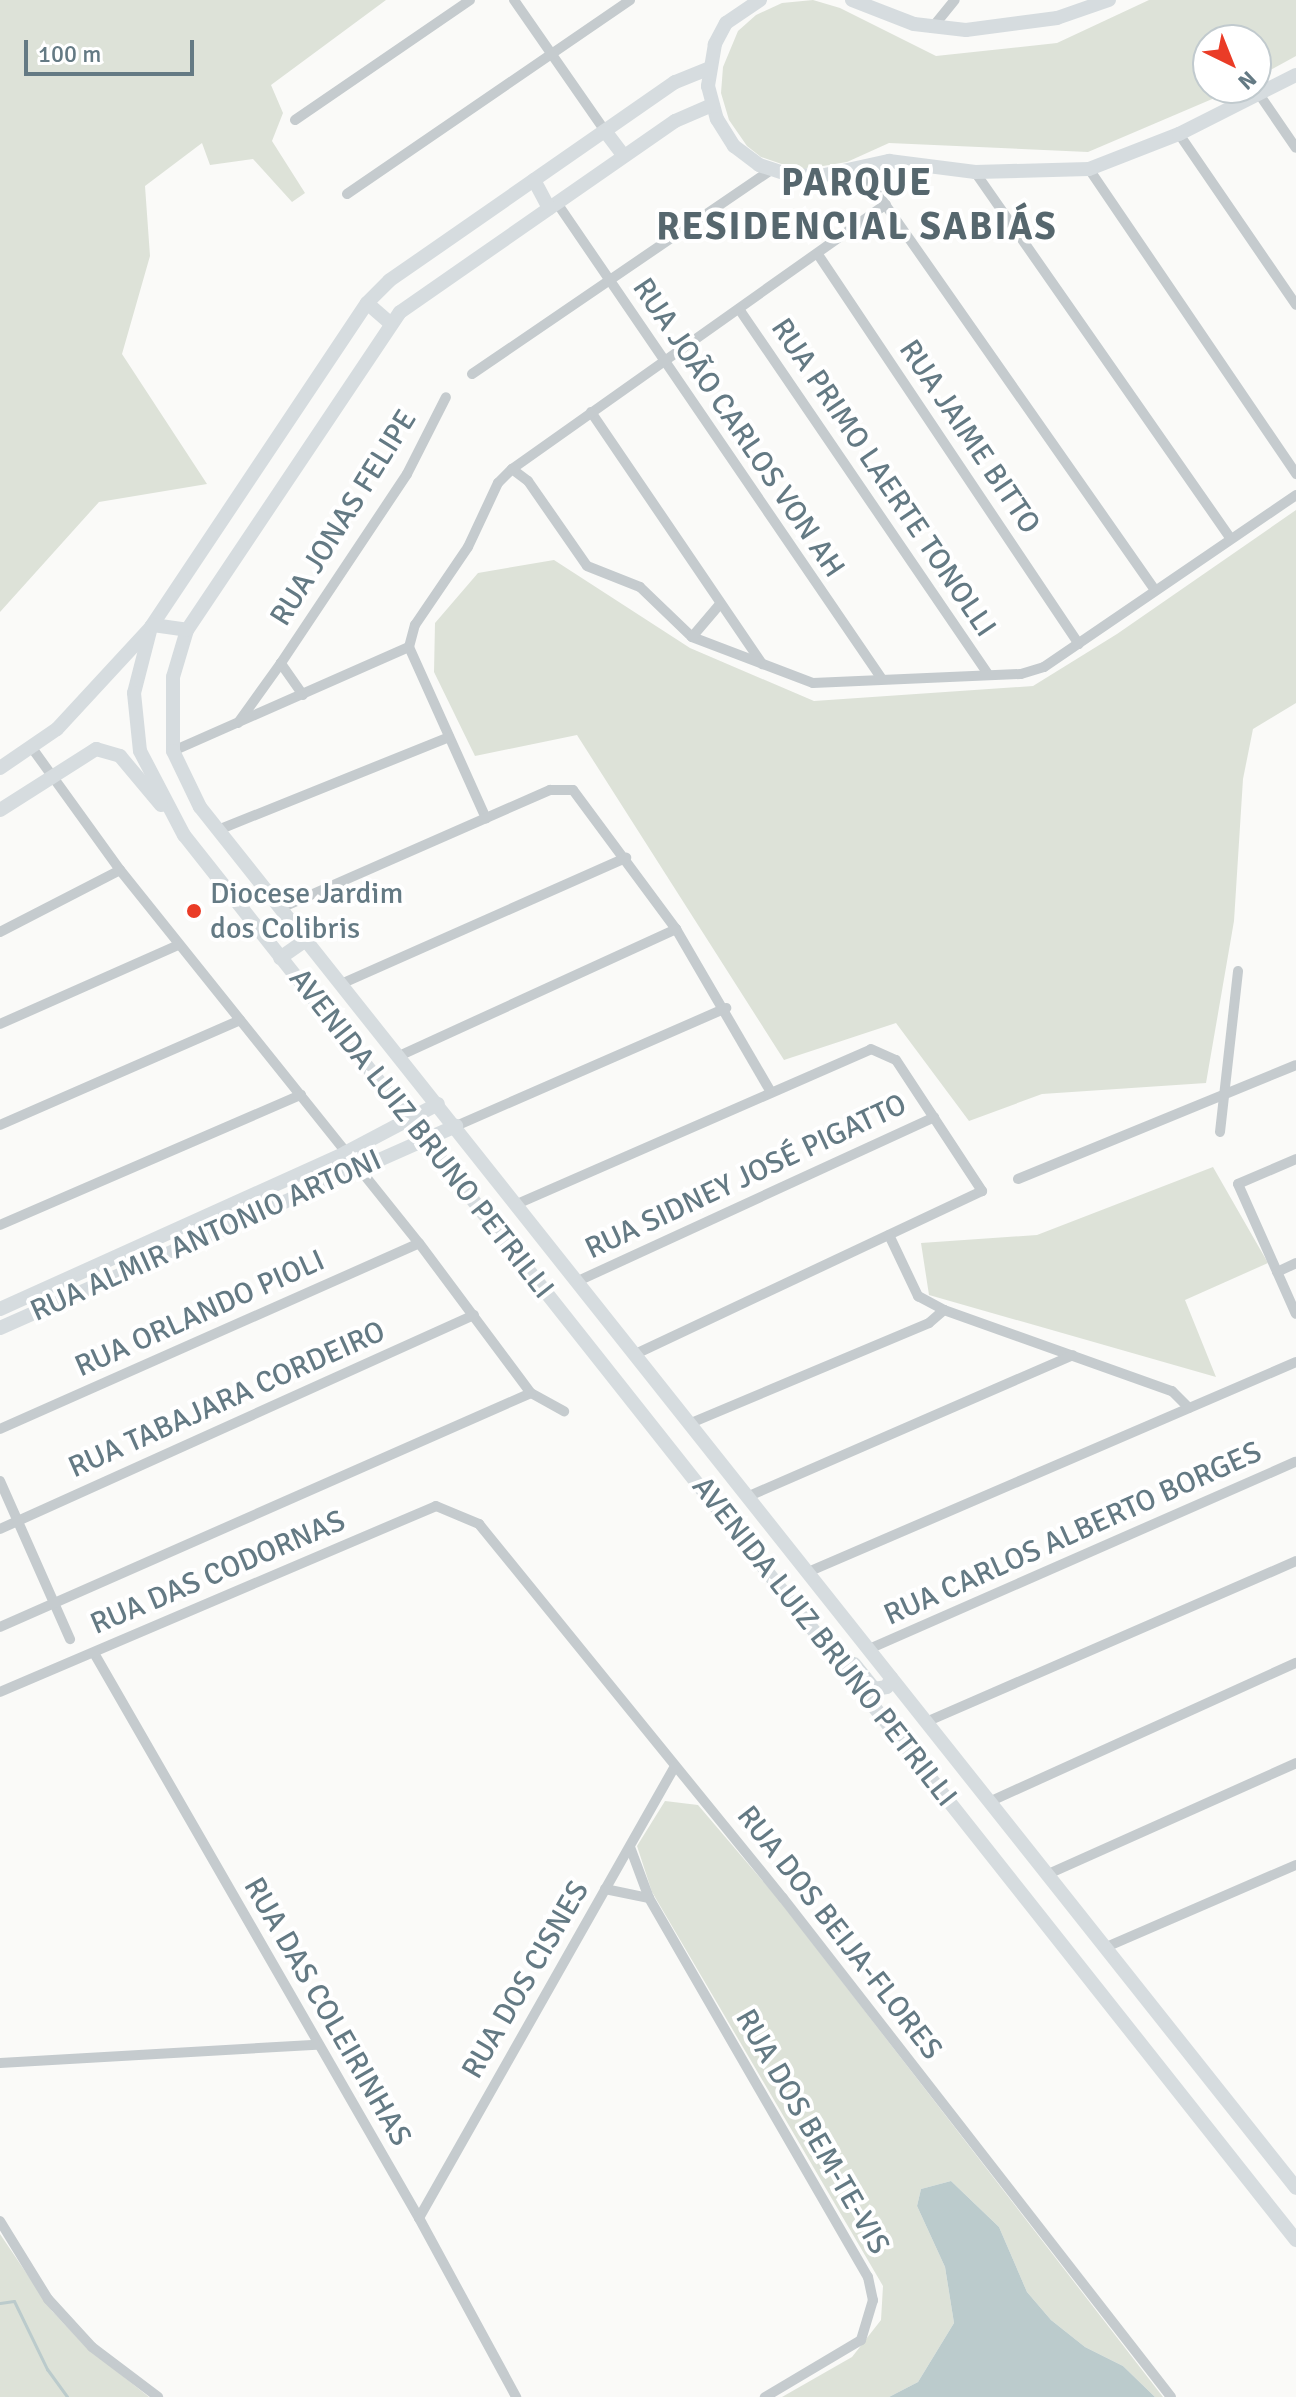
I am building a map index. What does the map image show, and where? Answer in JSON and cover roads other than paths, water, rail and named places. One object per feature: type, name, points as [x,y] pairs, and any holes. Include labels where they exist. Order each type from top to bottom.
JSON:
[{"type":"main road","points":[[760,0],[726,23],[710,68],[712,105],[734,146],[771,170],[804,177],[889,161],[975,172],[1089,169],[1179,134],[1239,104]]},
{"type":"main road","points":[[852,0],[888,17],[932,28],[1013,26],[1109,0]]},
{"type":"main road","name":"AVENIDA LUIZ BRUNO PETRILLI","points":[[710,68],[686,75],[389,281],[367,303],[153,625],[138,663],[135,722],[140,751],[168,811],[280,958],[1296,2240]]},
{"type":"main road","points":[[1272,87],[1296,75]]},
{"type":"main road","name":"AVENIDA LUIZ BRUNO PETRILLI","points":[[712,105],[675,121],[410,303],[391,324],[187,630],[173,677],[173,751],[185,782],[218,830],[1296,2188]]},
{"type":"main road","points":[[605,131],[624,156]]},
{"type":"main road","points":[[534,180],[553,205]]},
{"type":"main road","points":[[367,303],[391,324]]},
{"type":"main road","points":[[0,768],[57,729],[153,625],[187,630]]},
{"type":"main road","points":[[0,810],[88,751],[113,752],[168,811]]},
{"type":"main road","points":[[280,958],[306,940]]},
{"type":"main road","name":"RUA ALMIR ANTONIO ARTONI","points":[[0,1309],[345,1153],[409,1122],[438,1104]]},
{"type":"main road","name":"RUA ALMIR ANTONIO ARTONI","points":[[0,1328],[456,1126]]},
{"type":"main road","points":[[813,1628],[830,1634],[874,1689],[887,1687],[891,1678]]},
{"type":"main road","points":[[884,1718],[882,1697],[896,1694],[908,1699]]},
{"type":"street","points":[[295,120],[470,0]]},
{"type":"street","points":[[514,0],[605,131]]},
{"type":"street","points":[[347,194],[630,0]]},
{"type":"street","points":[[932,28],[955,0]]},
{"type":"street","points":[[1266,104],[1296,148]]},
{"type":"street","points":[[1179,134],[1296,305]]},
{"type":"street","points":[[859,167],[1155,590]]},
{"type":"street","points":[[1089,169],[1296,474]]},
{"type":"street","points":[[472,374],[771,170]]},
{"type":"street","points":[[975,172],[1230,538]]},
{"type":"street","points":[[486,818],[409,647],[415,625],[468,547],[498,483],[512,469],[662,360],[819,256],[886,204]]},
{"type":"street","name":"RUA JOÃO CARLOS VON AH","points":[[553,205],[882,679]]},
{"type":"street","name":"RUA JAIME BITTO","points":[[819,256],[1079,644]]},
{"type":"street","name":"RUA PRIMO LAERTE TONOLLI","points":[[739,309],[987,673]]},
{"type":"street","name":"RUA JONAS FELIPE","points":[[236,726],[407,474],[446,397]]},
{"type":"street","points":[[591,412],[763,666]]},
{"type":"street","points":[[512,469],[528,481],[587,566],[640,587],[692,637],[813,683],[987,673],[1021,674],[1044,667],[1296,495]]},
{"type":"street","points":[[692,637],[720,604]]},
{"type":"street","points":[[173,751],[236,726],[409,647]]},
{"type":"street","name":"RUA JONAS FELIPE","points":[[281,663],[303,695]]},
{"type":"street","points":[[218,830],[449,737]]},
{"type":"street","points":[[32,748],[54,773],[120,870],[178,945],[419,1243],[531,1393],[564,1411]]},
{"type":"street","points":[[281,908],[550,790],[568,789],[582,797],[676,929],[726,1008],[771,1092]]},
{"type":"street","points":[[341,984],[626,858]]},
{"type":"street","points":[[0,932],[120,870]]},
{"type":"street","points":[[399,1056],[676,929]]},
{"type":"street","points":[[0,1024],[178,945]]},
{"type":"street","points":[[1220,1132],[1238,971]]},
{"type":"street","points":[[456,1126],[726,1008]]},
{"type":"street","points":[[0,1125],[240,1020]]},
{"type":"street","points":[[517,1204],[871,1049],[881,1050],[896,1060],[982,1191],[636,1354]]},
{"type":"street","points":[[1018,1179],[1296,1065]]},
{"type":"street","points":[[0,1225],[301,1095]]},
{"type":"street","name":"RUA SIDNEY JOSÉ PIGATTO","points":[[578,1281],[934,1117]]},
{"type":"street","points":[[1296,1159],[1238,1184],[1296,1314]]},
{"type":"street","points":[[889,1235],[918,1296],[944,1310],[1172,1391],[1189,1408]]},
{"type":"street","name":"RUA ORLANDO PIOLI","points":[[0,1429],[419,1243]]},
{"type":"street","points":[[1277,1272],[1296,1263]]},
{"type":"street","points":[[691,1423],[929,1323],[944,1310]]},
{"type":"street","name":"RUA TABAJARA CORDEIRO","points":[[0,1529],[474,1315]]},
{"type":"street","points":[[749,1496],[1073,1355]]},
{"type":"street","points":[[808,1572],[1296,1362]]},
{"type":"street","points":[[0,1627],[531,1393]]},
{"type":"street","name":"RUA CARLOS ALBERTO BORGES","points":[[869,1649],[1296,1462]]},
{"type":"street","points":[[0,1481],[70,1639]]},
{"type":"street","name":"RUA DAS CODORNAS","points":[[0,1692],[436,1506],[456,1510]]},
{"type":"street","name":"RUA DOS BEIJA-FLORES","points":[[456,1510],[479,1524],[675,1766],[1171,2397]]},
{"type":"street","points":[[926,1722],[1296,1561]]},
{"type":"street","name":"RUA DAS COLEIRINHAS","points":[[94,1653],[316,2045],[419,2218],[516,2397]]},
{"type":"street","points":[[989,1802],[1296,1663]]},
{"type":"street","points":[[1046,1875],[1296,1763]]},
{"type":"street","name":"RUA DOS CISNES","points":[[419,2218],[675,1766]]},
{"type":"street","name":"RUA DOS BEM-TE-VIS","points":[[630,1847],[649,1898],[868,2277],[872,2310],[861,2340],[765,2397]]},
{"type":"street","points":[[1104,1948],[1296,1865]]},
{"type":"street","points":[[605,1889],[649,1898]]},
{"type":"street","points":[[0,2063],[316,2045]]},
{"type":"street","points":[[0,2221],[48,2299],[92,2347],[158,2397]]},
{"type":"waterway","points":[[0,2303],[14,2301],[47,2369],[67,2397]]},
{"type":"place","name":"Diocese Jardim dos Colibris","points":[[194,911]]},
{"type":"district","name":"PARQUE RESIDENCIAL SABIÁS","points":[[857,205]]}]
